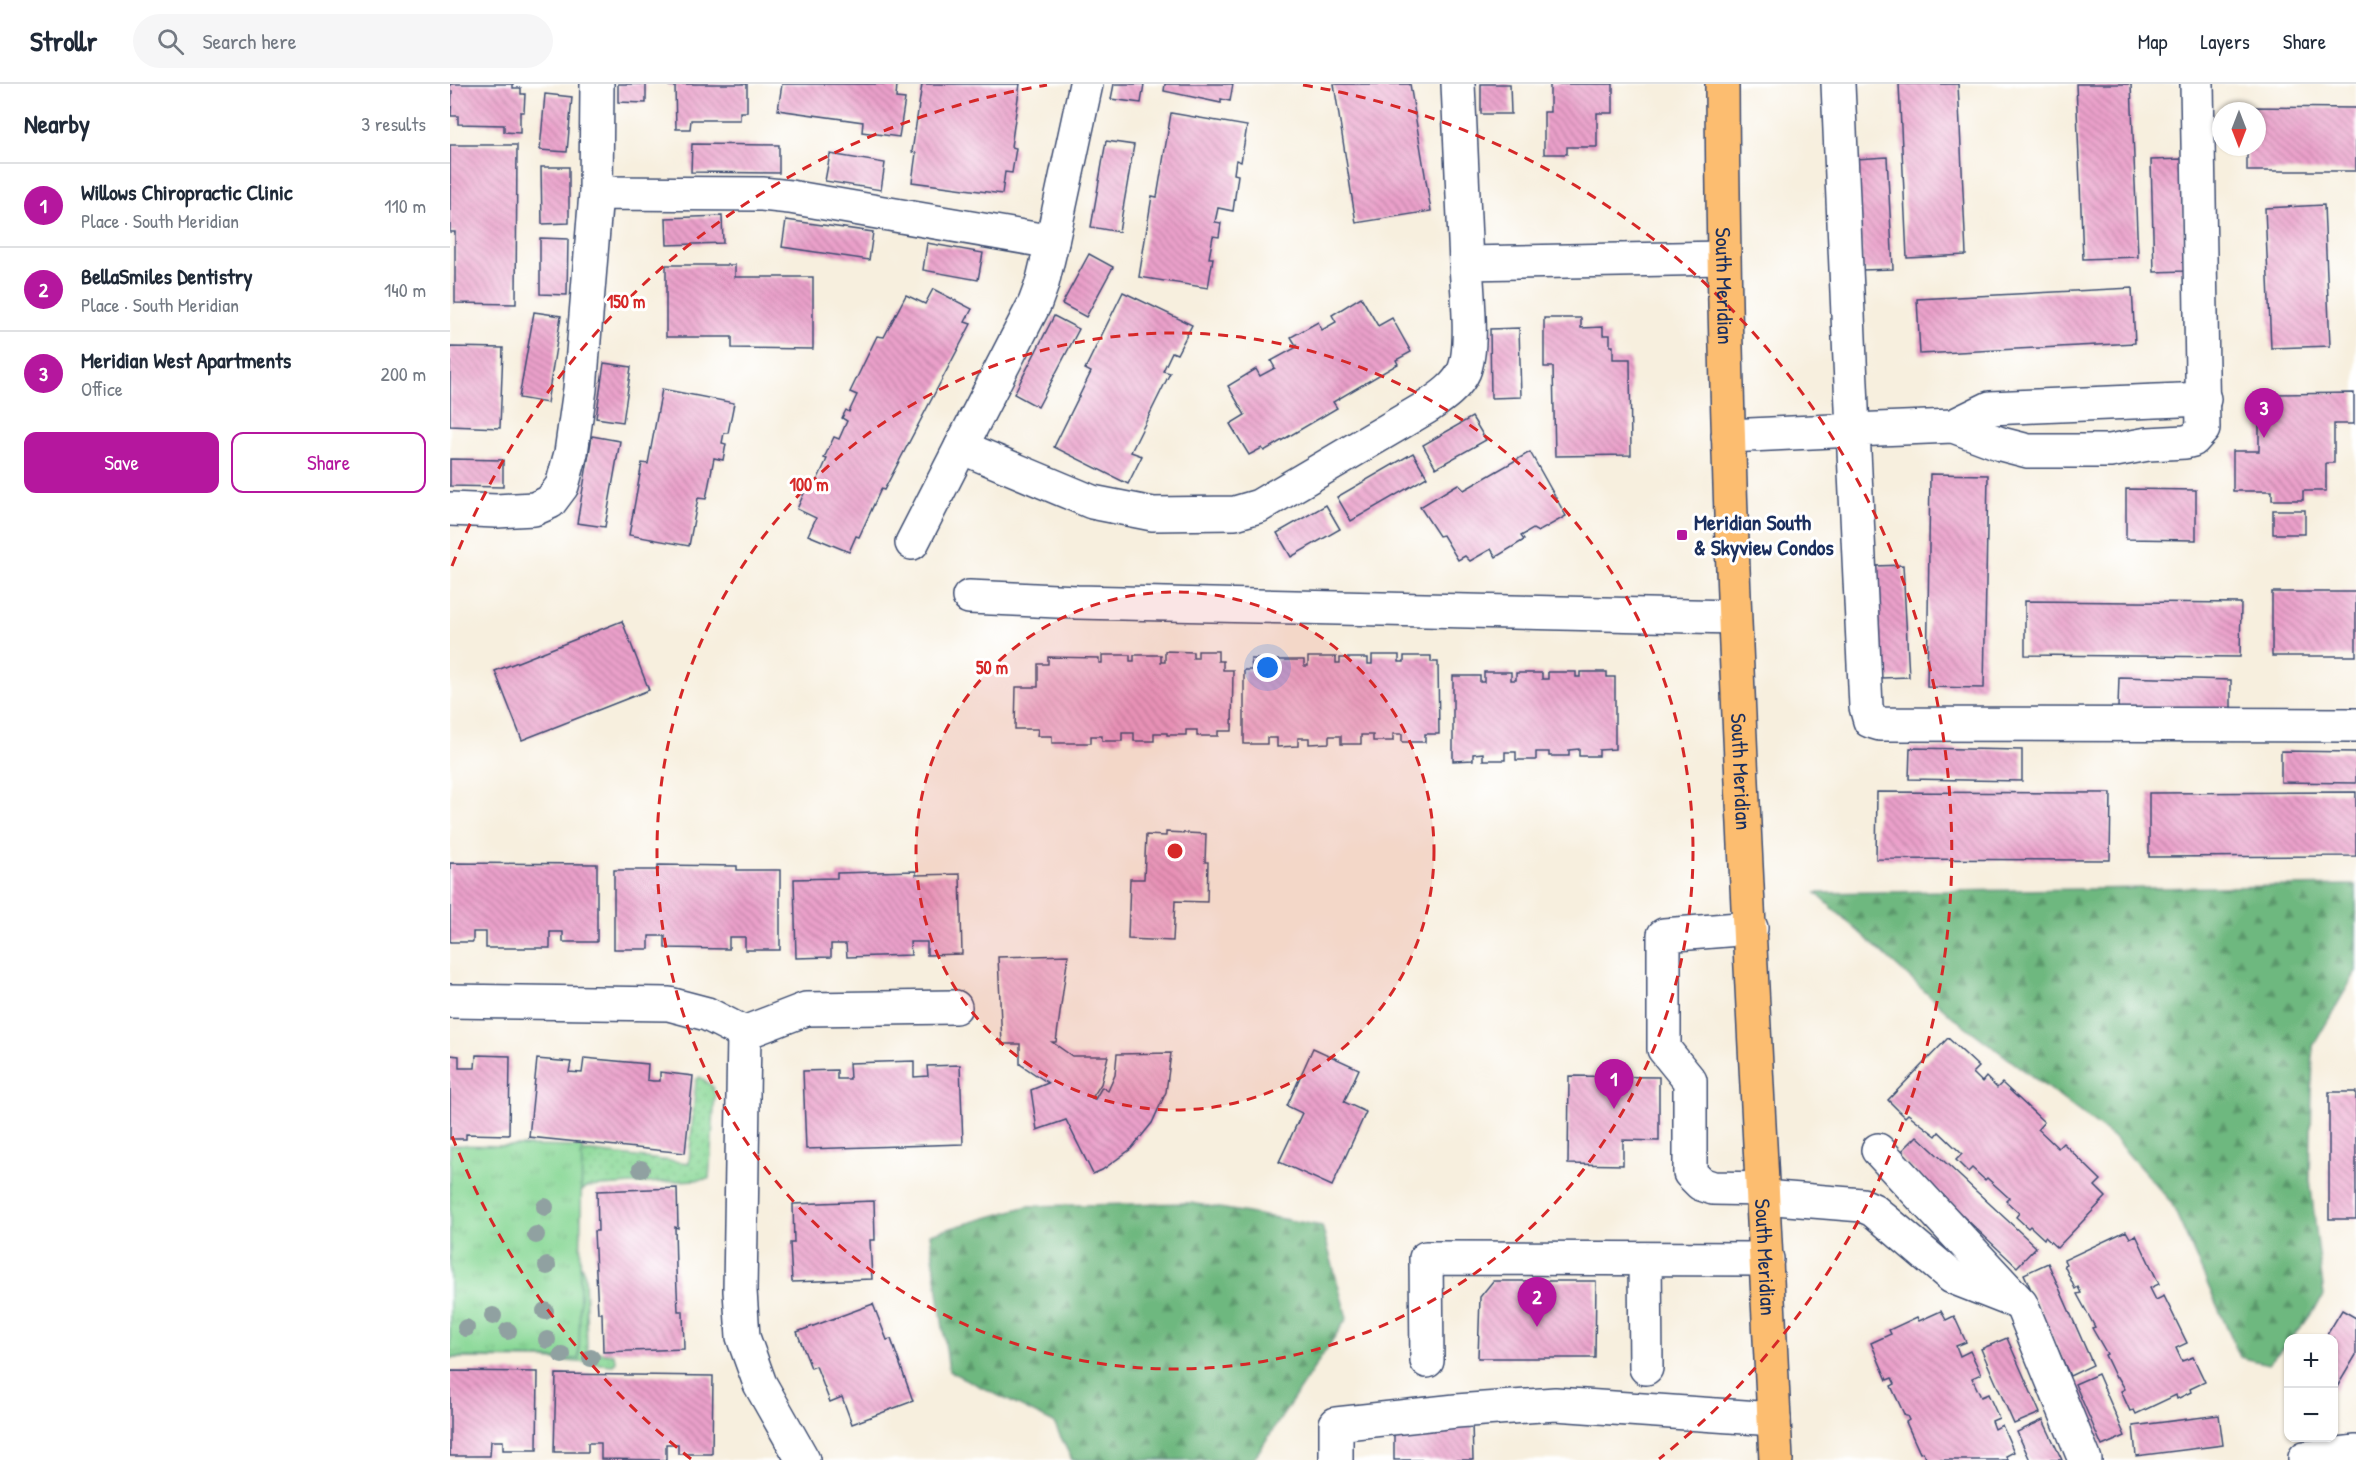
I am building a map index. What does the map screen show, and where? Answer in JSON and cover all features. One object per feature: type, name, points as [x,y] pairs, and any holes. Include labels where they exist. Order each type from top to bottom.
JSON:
[{"type":"main road","name":"South Meridian","points":[[1722,84],[1723,258],[1734,618],[1776,1460]]},
{"type":"street","points":[[450,509],[496,511],[534,509],[550,502],[562,486],[571,453],[580,389],[596,193],[597,84]]},
{"type":"street","points":[[912,543],[1035,303],[1052,242],[1086,84]]},
{"type":"street","points":[[962,447],[1092,502],[1153,514],[1236,513],[1259,506],[1427,407],[1449,391],[1464,372],[1469,348],[1458,84]]},
{"type":"street","points":[[1838,84],[1852,430],[1866,707],[1870,721],[1892,724],[2356,725]]},
{"type":"street","points":[[1728,436],[1953,426],[2001,444],[2028,451],[2110,451],[2148,444],[2193,440],[2203,429],[2204,399],[2197,84]]},
{"type":"street","points":[[596,193],[771,195],[1052,242]]},
{"type":"street","points":[[1466,264],[1723,258]]},
{"type":"street","points":[[1953,426],[1990,408],[2204,399]]},
{"type":"street","points":[[969,597],[1077,602],[1734,618]]},
{"type":"street","points":[[1750,928],[1664,935],[1664,1049],[1690,1081],[1690,1173],[1701,1184],[1713,1188],[1862,1205],[1873,1210],[1960,1282],[2021,1304]]},
{"type":"street","points":[[450,1001],[669,1004],[707,1014],[744,1033],[806,1009],[955,1007]]},
{"type":"street","points":[[744,1033],[740,1291],[743,1337],[760,1384],[803,1460]]},
{"type":"street","points":[[1878,1150],[2021,1304],[2085,1460]]},
{"type":"street","points":[[1427,1361],[1426,1258],[1767,1259]]},
{"type":"street","points":[[1645,1259],[1647,1368]]},
{"type":"street","points":[[1336,1460],[1336,1424],[1456,1411],[1555,1404],[1774,1419]]},
{"type":"street","points":[[2301,1459],[2356,1452]]},
{"type":"green space","points":[[2356,885],[2356,972],[2313,1046],[2310,1180],[2324,1296],[2295,1334],[2284,1334],[2284,1346],[2268,1364],[2240,1357],[2171,1202],[2113,1137],[1953,1017],[1816,893]]},
{"type":"green space","points":[[700,1077],[713,1087],[715,1095],[709,1179],[587,1187],[581,1192],[577,1203],[580,1263],[585,1275],[587,1351],[613,1354],[616,1361],[613,1365],[543,1359],[450,1358],[450,1209],[523,1149],[593,1152],[689,1163],[696,1080]]},
{"type":"green space","points":[[450,1145],[582,1147],[579,1359],[450,1357]]},
{"type":"green space","points":[[1191,1203],[1322,1226],[1347,1318],[1253,1460],[1072,1460],[1054,1423],[949,1371],[930,1234],[1028,1206]]},
{"type":"building","points":[[450,84],[513,84],[513,88],[521,88],[521,94],[525,94],[524,112],[520,112],[520,133],[504,132],[504,125],[458,124],[458,116],[451,116]]},
{"type":"building","points":[[618,84],[646,84],[646,103],[618,102]]},
{"type":"building","points":[[669,84],[747,84],[747,112],[740,112],[740,120],[691,120],[690,129],[676,129],[675,86],[669,86]]},
{"type":"building","points":[[782,84],[897,84],[896,98],[905,99],[899,137],[862,132],[863,122],[778,110]]},
{"type":"building","points":[[922,84],[1020,84],[1011,147],[1016,148],[1012,173],[1005,172],[1002,194],[912,182],[916,153],[912,152]]},
{"type":"building","points":[[1114,84],[1144,84],[1141,103],[1111,99]]},
{"type":"building","points":[[1165,84],[1233,84],[1230,101],[1221,99],[1221,103],[1164,91]]},
{"type":"building","points":[[1334,84],[1410,84],[1431,211],[1356,223]]},
{"type":"building","points":[[1481,84],[1510,84],[1511,114],[1481,114]]},
{"type":"building","points":[[1550,84],[1613,84],[1613,113],[1597,113],[1597,147],[1567,147],[1567,154],[1544,154],[1544,112],[1550,112]]},
{"type":"building","points":[[1899,84],[1958,84],[1966,255],[1907,258]]},
{"type":"building","points":[[2076,84],[2131,84],[2138,257],[2083,259]]},
{"type":"building","points":[[545,94],[572,97],[567,152],[540,150]]},
{"type":"building","points":[[2266,107],[2356,108],[2356,171],[2247,171],[2247,156],[2266,156]]},
{"type":"building","points":[[1171,113],[1247,126],[1241,162],[1236,160],[1234,174],[1238,175],[1233,211],[1218,208],[1215,222],[1221,223],[1219,237],[1213,236],[1209,258],[1213,258],[1208,288],[1139,277],[1152,196],[1157,197]]},
{"type":"building","points":[[1106,141],[1134,145],[1119,232],[1091,227]]},
{"type":"building","points":[[692,144],[779,145],[779,173],[691,172]]},
{"type":"building","points":[[450,145],[517,145],[516,304],[455,303],[455,232],[450,232]]},
{"type":"building","points":[[830,154],[885,163],[881,190],[825,181]]},
{"type":"building","points":[[1887,157],[1893,269],[1862,270],[1856,159]]},
{"type":"building","points":[[2182,159],[2185,271],[2154,272],[2151,160]]},
{"type":"building","points":[[541,167],[569,167],[569,223],[542,224]]},
{"type":"building","points":[[2324,205],[2330,346],[2271,348],[2265,208]]},
{"type":"building","points":[[722,216],[723,243],[667,245],[666,218]]},
{"type":"building","points":[[786,220],[873,232],[869,260],[782,247]]},
{"type":"building","points":[[540,238],[568,239],[567,295],[540,294]]},
{"type":"building","points":[[927,243],[983,253],[978,280],[923,270]]},
{"type":"building","points":[[1089,254],[1113,267],[1086,317],[1062,304]]},
{"type":"building","points":[[666,265],[735,265],[735,277],[813,277],[813,349],[732,348],[732,337],[666,337]]},
{"type":"building","points":[[2132,288],[2135,343],[1920,354],[1917,299]]},
{"type":"building","points":[[933,289],[972,309],[965,322],[971,324],[849,552],[808,535],[816,518],[797,509],[810,480],[816,483],[834,437],[839,439],[847,421],[842,418],[846,410],[849,412],[857,395],[850,392],[877,336],[884,337],[906,295],[925,304]]},
{"type":"building","points":[[1123,292],[1192,325],[1177,354],[1172,352],[1163,371],[1170,373],[1131,452],[1142,456],[1128,484],[1054,447],[1091,372],[1085,369]]},
{"type":"building","points":[[1361,297],[1378,326],[1392,318],[1411,352],[1396,360],[1398,364],[1333,402],[1337,408],[1264,451],[1262,448],[1249,455],[1230,424],[1245,415],[1228,386],[1256,369],[1260,376],[1275,368],[1271,361],[1297,347],[1291,337],[1318,322],[1322,330],[1336,322],[1332,315]]},
{"type":"building","points":[[534,312],[561,316],[547,403],[519,398]]},
{"type":"building","points":[[1054,316],[1079,329],[1038,407],[1014,394]]},
{"type":"building","points":[[1544,318],[1581,318],[1581,328],[1603,327],[1603,335],[1610,335],[1613,359],[1630,359],[1631,455],[1555,456],[1553,367],[1544,367]]},
{"type":"building","points":[[1519,328],[1521,397],[1491,398],[1490,329]]},
{"type":"building","points":[[450,347],[503,348],[500,428],[450,426]]},
{"type":"building","points":[[604,363],[631,367],[623,422],[596,418]]},
{"type":"building","points":[[662,389],[734,403],[728,433],[724,433],[722,443],[726,444],[723,460],[714,458],[706,499],[698,498],[689,546],[629,535],[642,463],[648,464]]},
{"type":"building","points":[[2354,393],[2354,424],[2334,424],[2334,463],[2326,463],[2326,491],[2303,491],[2303,500],[2272,500],[2272,491],[2233,491],[2233,451],[2259,451],[2259,414],[2275,414],[2275,394]]},
{"type":"building","points":[[1472,417],[1486,440],[1436,468],[1423,445]]},
{"type":"building","points":[[592,436],[620,441],[605,527],[577,523]]},
{"type":"building","points":[[1530,452],[1566,516],[1538,532],[1533,529],[1521,536],[1524,540],[1496,557],[1491,549],[1470,561],[1465,556],[1458,560],[1443,535],[1439,536],[1420,507],[1458,484],[1464,490]]},
{"type":"building","points":[[1413,453],[1427,477],[1351,521],[1337,497]]},
{"type":"building","points":[[450,459],[503,460],[503,487],[450,486]]},
{"type":"building","points":[[1930,474],[1988,475],[1984,688],[1927,687]]},
{"type":"building","points":[[2126,489],[2196,490],[2196,540],[2126,539]]},
{"type":"building","points":[[1326,505],[1340,529],[1291,557],[1277,533]]},
{"type":"building","points":[[2273,510],[2305,510],[2305,534],[2273,534]]},
{"type":"building","points":[[1903,565],[1909,677],[1881,678],[1875,566]]},
{"type":"building","points":[[2272,592],[2356,592],[2356,656],[2272,656]]},
{"type":"building","points":[[2025,601],[2241,603],[2240,657],[2025,655]]},
{"type":"building","points":[[622,621],[649,690],[522,740],[495,671]]},
{"type":"building","points":[[1165,651],[1193,652],[1193,658],[1198,658],[1198,651],[1218,651],[1218,661],[1223,661],[1223,670],[1233,670],[1232,731],[1218,731],[1218,736],[1197,736],[1197,730],[1186,730],[1186,735],[1154,733],[1154,741],[1134,741],[1134,733],[1122,733],[1122,741],[1102,741],[1102,736],[1091,736],[1091,743],[1052,743],[1052,736],[1037,736],[1038,729],[1015,729],[1016,687],[1038,687],[1038,664],[1048,664],[1048,657],[1099,658],[1099,663],[1102,663],[1102,655],[1130,655],[1130,661],[1134,661],[1134,655],[1161,655],[1161,662],[1165,662]]},
{"type":"building","points":[[1372,655],[1399,655],[1399,662],[1404,662],[1404,656],[1431,656],[1431,662],[1438,662],[1439,734],[1425,734],[1425,742],[1402,742],[1402,734],[1393,734],[1393,741],[1373,741],[1373,735],[1361,735],[1361,744],[1341,744],[1341,736],[1329,736],[1329,743],[1309,744],[1309,738],[1298,738],[1298,746],[1277,747],[1277,738],[1267,738],[1267,744],[1244,744],[1244,670],[1252,670],[1251,659],[1273,659],[1273,664],[1277,664],[1277,660],[1304,660],[1304,666],[1308,666],[1308,657],[1336,657],[1336,663],[1340,663],[1340,658],[1368,658],[1368,664],[1372,664]]},
{"type":"building","points":[[1484,672],[1511,672],[1511,680],[1516,680],[1516,673],[1542,673],[1542,679],[1548,679],[1548,672],[1576,672],[1576,677],[1580,677],[1580,672],[1607,672],[1607,677],[1615,677],[1615,749],[1599,750],[1599,756],[1579,756],[1579,749],[1569,750],[1569,756],[1549,756],[1549,752],[1536,752],[1536,760],[1516,760],[1516,752],[1505,752],[1505,760],[1483,760],[1483,753],[1473,754],[1473,760],[1453,761],[1453,676],[1480,676],[1480,682],[1484,682]]},
{"type":"building","points":[[2119,677],[2231,680],[2231,710],[2118,708]]},
{"type":"building","points":[[1910,748],[2022,750],[2022,781],[1909,779]]},
{"type":"building","points":[[2281,751],[2356,752],[2356,783],[2281,782]]},
{"type":"building","points":[[1877,792],[2111,793],[2110,860],[1876,859]]},
{"type":"building","points":[[2356,792],[2356,856],[2149,857],[2149,793]]},
{"type":"building","points":[[1166,832],[1206,834],[1207,902],[1175,901],[1173,941],[1128,939],[1130,879],[1144,879],[1146,835],[1166,836]]},
{"type":"building","points":[[450,863],[597,864],[597,942],[563,942],[563,932],[550,932],[550,948],[486,948],[486,932],[473,932],[473,942],[450,942]]},
{"type":"building","points":[[658,865],[737,866],[737,870],[780,870],[780,950],[745,950],[745,937],[729,937],[729,949],[665,948],[665,936],[649,936],[649,949],[614,949],[614,870],[658,870]]},
{"type":"building","points":[[916,871],[916,875],[960,874],[962,954],[927,955],[927,942],[910,942],[911,955],[847,957],[846,944],[831,944],[831,957],[796,958],[794,879],[837,878],[837,873]]},
{"type":"building","points":[[1068,955],[1056,1042],[1052,1042],[1072,1056],[1108,1056],[1101,1084],[1092,1098],[1095,1099],[1102,1087],[1108,1091],[1115,1075],[1117,1054],[1171,1053],[1166,1092],[1152,1123],[1131,1149],[1093,1174],[1066,1120],[1037,1130],[1031,1090],[1048,1083],[1020,1064],[1020,1044],[1002,1044],[998,957]]},
{"type":"building","points":[[1948,1038],[1979,1067],[1973,1073],[1982,1082],[1986,1077],[1997,1088],[2002,1083],[2044,1122],[2038,1129],[2058,1148],[2063,1143],[2101,1180],[2095,1186],[2106,1197],[2057,1248],[2016,1217],[2019,1213],[2006,1201],[2009,1198],[1987,1178],[1985,1180],[1972,1168],[1968,1172],[1956,1160],[1962,1154],[1939,1132],[1936,1136],[1908,1114],[1905,1117],[1888,1100]]},
{"type":"building","points":[[1313,1048],[1359,1069],[1344,1102],[1366,1112],[1332,1186],[1279,1162],[1302,1113],[1287,1106]]},
{"type":"building","points":[[450,1055],[459,1056],[459,1068],[475,1068],[476,1055],[510,1056],[509,1135],[466,1134],[466,1139],[450,1139]]},
{"type":"building","points":[[584,1058],[648,1064],[647,1080],[653,1081],[660,1081],[660,1072],[693,1076],[685,1153],[529,1137],[537,1059],[571,1062],[569,1072],[582,1073]]},
{"type":"building","points":[[914,1061],[914,1077],[928,1076],[927,1066],[960,1065],[963,1144],[806,1149],[803,1071],[837,1070],[837,1079],[850,1079],[849,1063]]},
{"type":"building","points":[[1569,1076],[1659,1077],[1659,1141],[1623,1140],[1623,1165],[1568,1164]]},
{"type":"building","points":[[2329,1092],[2356,1092],[2356,1219],[2329,1219]]},
{"type":"building","points":[[1917,1136],[2036,1247],[2017,1267],[1898,1155]]},
{"type":"building","points":[[677,1188],[676,1269],[678,1311],[683,1311],[684,1349],[603,1352],[602,1313],[598,1313],[594,1231],[598,1231],[597,1191]]},
{"type":"building","points":[[874,1201],[875,1240],[870,1240],[872,1279],[792,1282],[790,1243],[794,1243],[793,1204]]},
{"type":"building","points":[[2126,1231],[2130,1238],[2136,1235],[2159,1284],[2150,1288],[2156,1300],[2164,1296],[2187,1343],[2176,1348],[2182,1361],[2193,1357],[2205,1382],[2190,1389],[2191,1392],[2177,1399],[2176,1395],[2136,1414],[2134,1410],[2130,1411],[2121,1391],[2125,1389],[2118,1377],[2116,1378],[2105,1355],[2107,1354],[2092,1328],[2095,1327],[2077,1294],[2081,1293],[2078,1287],[2075,1289],[2064,1265],[2066,1264],[2064,1260]]},
{"type":"building","points":[[2048,1263],[2093,1365],[2070,1376],[2024,1274]]},
{"type":"building","points":[[1493,1281],[1596,1281],[1595,1358],[1478,1358],[1480,1297]]},
{"type":"building","points":[[873,1304],[887,1340],[891,1339],[913,1401],[852,1424],[842,1397],[830,1402],[816,1366],[811,1368],[797,1332]]},
{"type":"building","points":[[2342,1310],[2356,1318],[2356,1355],[2338,1385],[2338,1334],[2327,1334]]},
{"type":"building","points":[[1941,1311],[1946,1320],[1954,1316],[1966,1342],[1956,1346],[1960,1356],[1970,1351],[1981,1374],[1972,1378],[1981,1397],[1988,1394],[1999,1418],[1992,1421],[1995,1429],[2002,1425],[2014,1452],[2006,1456],[2008,1460],[1927,1460],[1923,1452],[1920,1453],[1906,1422],[1909,1420],[1891,1386],[1895,1384],[1892,1378],[1887,1380],[1871,1343],[1891,1334],[1889,1330],[1917,1317],[1919,1321]]},
{"type":"building","points":[[2007,1338],[2040,1413],[2014,1424],[1981,1349]]},
{"type":"building","points":[[450,1371],[538,1372],[537,1450],[503,1450],[503,1441],[491,1441],[490,1456],[450,1456]]},
{"type":"building","points":[[556,1374],[713,1376],[712,1454],[678,1454],[678,1444],[666,1444],[666,1460],[601,1459],[601,1443],[588,1443],[588,1452],[554,1452]]},
{"type":"building","points":[[2098,1374],[2125,1436],[2102,1446],[2075,1384]]},
{"type":"building","points":[[2219,1415],[2223,1445],[2136,1456],[2133,1426]]},
{"type":"building","points":[[2043,1420],[2062,1460],[2030,1460],[2017,1432]]},
{"type":"building","points":[[1472,1422],[1473,1460],[1394,1460],[1394,1423]]},
{"type":"place","name":"Meridian West Apartments","points":[[2264,438]]},
{"type":"place","name":"Meridian South & Skyview Condos","points":[[1682,535]]},
{"type":"place","name":"Willows Chiropractic Clinic","points":[[1614,1109]]},
{"type":"place","name":"BellaSmiles Dentistry","points":[[1537,1327]]}]
